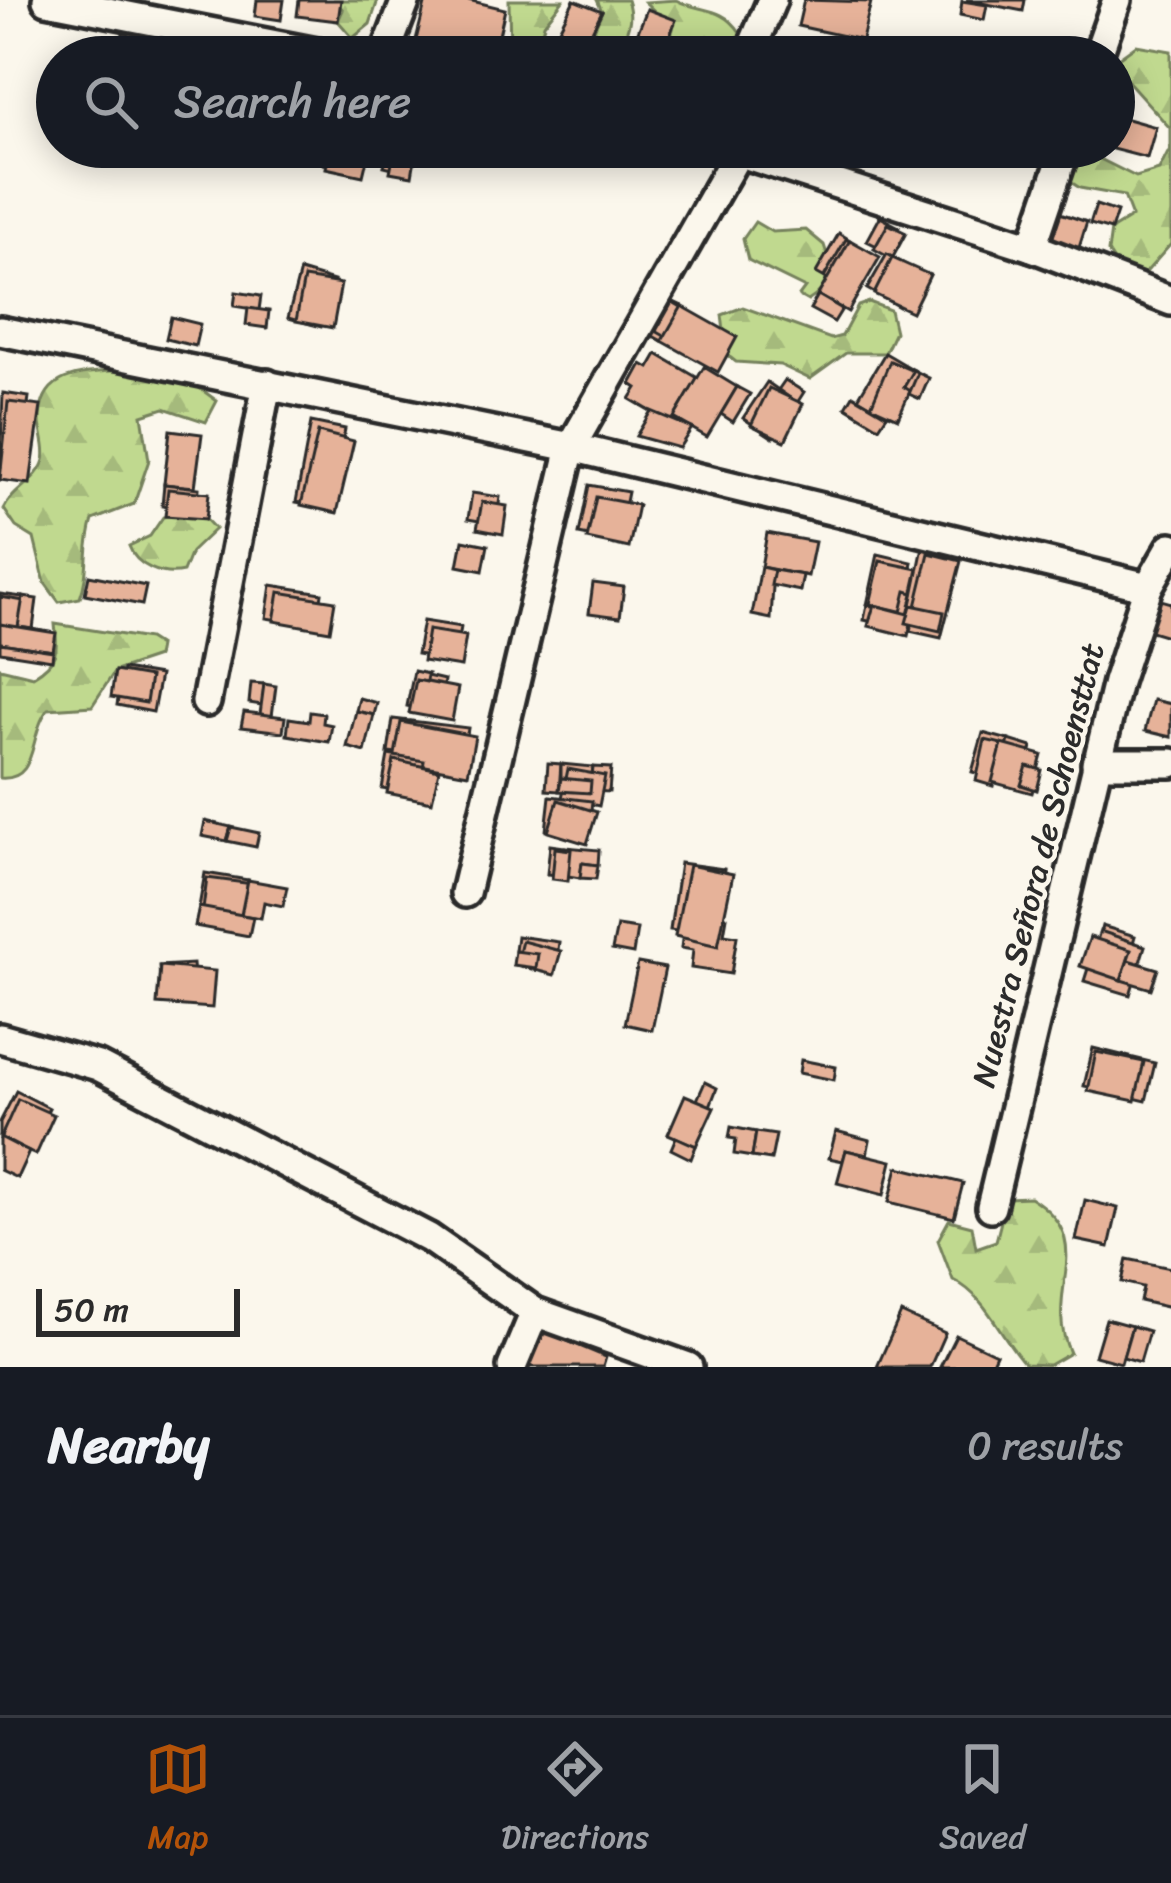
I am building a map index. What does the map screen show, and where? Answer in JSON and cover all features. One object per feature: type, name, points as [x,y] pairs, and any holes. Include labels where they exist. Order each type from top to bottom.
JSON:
[{"type":"street","points":[[47,0],[238,36]]},
{"type":"street","points":[[392,36],[406,0]]},
{"type":"street","points":[[757,36],[772,0]]},
{"type":"street","points":[[1104,36],[1117,0]]},
{"type":"street","points":[[466,893],[571,447],[720,168]]},
{"type":"street","points":[[786,168],[1032,247],[1171,301]]},
{"type":"street","points":[[1032,247],[1059,168]]},
{"type":"street","points":[[0,332],[571,447],[1148,586]]},
{"type":"street","points":[[206,702],[267,384]]},
{"type":"street","name":"Nuestra Señora de Schoensttat","points":[[991,1207],[1096,763],[1148,586],[1171,547]]},
{"type":"street","points":[[1096,763],[1171,763]]},
{"type":"street","points":[[0,1038],[118,1077],[429,1238],[535,1312],[688,1367]]},
{"type":"street","points":[[512,1367],[535,1312]]},
{"type":"green space","points":[[335,0],[378,0],[370,24],[355,36],[338,21],[343,10]]},
{"type":"green space","points":[[509,0],[563,0],[544,24],[541,36],[510,36]]},
{"type":"green space","points":[[597,0],[627,0],[630,17],[625,36],[591,36],[602,11]]},
{"type":"green space","points":[[676,0],[718,13],[733,23],[739,36],[671,36],[673,29],[645,2]]},
{"type":"green space","points":[[1135,46],[1171,51],[1171,244],[1141,278],[1120,271],[1108,252],[1111,230],[1132,217],[1124,196],[1080,188],[1063,177],[1066,168],[1118,168],[1136,177],[1159,170],[1170,149],[1170,128],[1135,89]]},
{"type":"green space","points":[[755,222],[772,232],[806,230],[824,245],[827,277],[815,296],[808,301],[799,296],[805,288],[748,260],[743,239]]},
{"type":"green space","points":[[869,302],[890,310],[895,332],[885,353],[846,353],[810,379],[780,365],[736,362],[727,355],[722,315],[743,307],[831,339],[842,336],[858,306]]},
{"type":"green space","points":[[129,369],[198,387],[217,401],[206,422],[164,408],[142,415],[149,460],[134,504],[93,520],[80,598],[59,602],[45,583],[34,538],[16,527],[4,509],[44,460],[40,423],[48,392],[69,377]]},
{"type":"green space","points":[[197,510],[215,529],[191,552],[183,572],[151,568],[132,553],[129,546],[150,536],[163,517]]},
{"type":"green space","points":[[55,624],[148,639],[159,646],[157,657],[115,671],[92,706],[48,709],[27,764],[12,777],[0,778],[0,668],[33,676],[41,671],[54,655]]},
{"type":"green space","points":[[1030,1197],[1051,1214],[1063,1232],[1067,1250],[1062,1308],[1070,1353],[1049,1365],[1025,1364],[984,1306],[953,1280],[938,1240],[949,1220],[972,1226],[976,1248],[996,1241],[1007,1198]]},
{"type":"building","points":[[257,0],[284,0],[281,20],[255,16]]},
{"type":"building","points":[[299,0],[341,0],[338,21],[297,16]]},
{"type":"building","points":[[426,0],[468,0],[505,9],[499,36],[417,36]]},
{"type":"building","points":[[574,0],[602,11],[590,36],[556,36]]},
{"type":"building","points":[[804,0],[871,2],[863,36],[798,26]]},
{"type":"building","points":[[966,0],[1025,0],[1023,11]]},
{"type":"building","points":[[962,1],[987,5],[984,20],[960,15]]},
{"type":"building","points":[[647,9],[676,20],[670,36],[636,36]]},
{"type":"building","points":[[1135,121],[1156,127],[1147,158],[1135,155]]},
{"type":"building","points":[[326,168],[365,168],[363,176]]},
{"type":"building","points":[[391,168],[413,168],[412,176],[390,172]]},
{"type":"building","points":[[1096,205],[1117,212],[1111,230],[1090,224]]},
{"type":"building","points":[[1060,213],[1087,222],[1079,248],[1052,239]]},
{"type":"building","points":[[880,217],[899,227],[887,251],[867,241]]},
{"type":"building","points":[[888,224],[906,233],[892,259],[874,249]]},
{"type":"building","points":[[839,233],[850,240],[827,279],[816,273]]},
{"type":"building","points":[[846,239],[859,247],[837,284],[824,277]]},
{"type":"building","points":[[850,240],[880,257],[848,312],[818,295]]},
{"type":"building","points":[[887,254],[919,272],[899,307],[867,289]]},
{"type":"building","points":[[892,258],[930,275],[912,312],[874,294]]},
{"type":"building","points":[[300,271],[334,281],[321,327],[288,318]]},
{"type":"building","points":[[304,278],[341,284],[333,328],[296,321]]},
{"type":"building","points":[[236,292],[261,296],[259,310],[234,306]]},
{"type":"building","points":[[818,295],[842,309],[834,322],[810,309]]},
{"type":"building","points":[[670,300],[682,306],[662,341],[651,335]]},
{"type":"building","points":[[671,301],[724,332],[707,360],[654,330]]},
{"type":"building","points":[[682,306],[737,337],[718,372],[662,341]]},
{"type":"building","points":[[248,308],[269,311],[267,328],[246,325]]},
{"type":"building","points":[[171,317],[200,324],[195,346],[166,339]]},
{"type":"building","points":[[885,353],[914,370],[887,415],[858,398]]},
{"type":"building","points":[[657,354],[698,378],[671,423],[630,399],[637,388],[631,384],[642,364],[649,368]]},
{"type":"building","points":[[890,361],[918,373],[898,418],[871,406]]},
{"type":"building","points":[[704,367],[737,387],[707,437],[674,418]]},
{"type":"building","points":[[914,370],[925,376],[914,393],[904,387]]},
{"type":"building","points":[[918,373],[929,378],[920,399],[909,394]]},
{"type":"building","points":[[785,380],[804,392],[797,403],[778,390]]},
{"type":"building","points":[[767,382],[797,403],[773,438],[743,418]]},
{"type":"building","points":[[737,387],[750,394],[733,422],[721,414]]},
{"type":"building","points":[[769,388],[803,404],[785,441],[751,425]]},
{"type":"building","points":[[3,393],[29,397],[18,473],[0,471]]},
{"type":"building","points":[[853,395],[887,415],[879,427],[846,407]]},
{"type":"building","points":[[8,402],[41,406],[30,484],[0,480]]},
{"type":"building","points":[[651,411],[692,428],[679,448],[636,436]]},
{"type":"building","points":[[311,422],[345,429],[330,508],[296,502]]},
{"type":"building","points":[[170,430],[202,434],[195,487],[164,484]]},
{"type":"building","points":[[318,432],[354,441],[337,513],[301,505]]},
{"type":"building","points":[[164,484],[199,488],[197,510],[162,505]]},
{"type":"building","points":[[589,485],[628,492],[618,542],[579,534]]},
{"type":"building","points":[[168,489],[209,493],[206,519],[165,516]]},
{"type":"building","points":[[472,493],[500,497],[496,524],[468,519]]},
{"type":"building","points":[[596,497],[638,505],[629,548],[587,539]]},
{"type":"building","points":[[482,502],[507,506],[503,534],[477,529]]},
{"type":"building","points":[[767,533],[815,542],[808,576],[761,567]]},
{"type":"building","points":[[463,540],[488,545],[483,571],[458,566]]},
{"type":"building","points":[[923,547],[957,554],[944,612],[911,605]]},
{"type":"building","points":[[929,553],[961,561],[941,638],[910,631]]},
{"type":"building","points":[[878,554],[912,562],[901,612],[867,605]]},
{"type":"building","points":[[880,561],[918,569],[908,613],[870,604]]},
{"type":"building","points":[[761,567],[774,570],[771,619],[752,615]]},
{"type":"building","points":[[774,570],[803,575],[800,591],[771,585]]},
{"type":"building","points":[[89,575],[146,586],[142,605],[85,594]]},
{"type":"building","points":[[593,583],[624,587],[620,617],[589,613]]},
{"type":"building","points":[[271,585],[322,593],[317,626],[266,618]]},
{"type":"building","points":[[906,591],[913,593],[905,629],[864,620],[867,605],[901,612]]},
{"type":"building","points":[[279,592],[335,601],[330,631],[274,621]]},
{"type":"building","points":[[0,594],[23,597],[18,627],[0,624]]},
{"type":"building","points":[[0,597],[36,603],[30,635],[0,629]]},
{"type":"building","points":[[23,597],[37,599],[33,629],[18,627]]},
{"type":"building","points":[[1150,597],[1171,603],[1171,637],[1141,628]]},
{"type":"building","points":[[874,605],[913,615],[908,636],[868,626]]},
{"type":"building","points":[[911,605],[944,612],[940,631],[906,623]]},
{"type":"building","points":[[423,621],[461,627],[455,660],[417,654]]},
{"type":"building","points":[[0,624],[56,633],[53,651],[0,643]]},
{"type":"building","points":[[428,630],[466,636],[461,667],[423,661]]},
{"type":"building","points":[[0,643],[53,651],[52,660],[0,652]]},
{"type":"building","points":[[123,669],[160,675],[153,712],[117,705]]},
{"type":"building","points":[[115,671],[150,677],[146,703],[111,697]]},
{"type":"building","points":[[414,671],[428,674],[424,691],[444,695],[441,713],[407,706]]},
{"type":"building","points":[[427,676],[444,680],[442,694],[424,691]]},
{"type":"building","points":[[416,680],[458,688],[452,721],[409,713]]},
{"type":"building","points":[[251,683],[264,684],[262,705],[249,703]]},
{"type":"building","points":[[264,684],[276,686],[272,716],[260,714]]},
{"type":"building","points":[[359,698],[377,703],[374,715],[356,711]]},
{"type":"building","points":[[1153,700],[1171,704],[1171,737],[1145,731]]},
{"type":"building","points":[[356,711],[374,715],[365,752],[347,747]]},
{"type":"building","points":[[244,712],[285,717],[283,732],[241,727]]},
{"type":"building","points":[[310,712],[324,714],[323,723],[332,725],[329,742],[287,735],[289,718],[309,721]]},
{"type":"building","points":[[393,719],[411,721],[407,755],[388,753]]},
{"type":"building","points":[[411,721],[468,728],[463,762],[407,755]]},
{"type":"building","points":[[401,722],[475,736],[468,774],[394,760]]},
{"type":"building","points":[[983,733],[1009,740],[998,779],[972,772]]},
{"type":"building","points":[[985,740],[1002,744],[993,786],[976,781]]},
{"type":"building","points":[[1009,740],[1032,747],[1021,785],[998,779]]},
{"type":"building","points":[[1002,744],[1042,755],[1032,793],[992,782]]},
{"type":"building","points":[[388,755],[424,761],[422,775],[432,776],[430,789],[420,787],[418,795],[382,789]]},
{"type":"building","points":[[394,760],[439,770],[432,802],[387,793]]},
{"type":"building","points":[[548,763],[561,764],[559,791],[546,790]]},
{"type":"building","points":[[561,764],[593,767],[591,781],[561,778]]},
{"type":"building","points":[[1027,766],[1042,770],[1037,790],[1021,785]]},
{"type":"building","points":[[593,767],[611,768],[609,792],[591,791]]},
{"type":"building","points":[[568,769],[605,776],[599,806],[562,798]]},
{"type":"building","points":[[561,778],[591,781],[590,793],[559,791]]},
{"type":"building","points":[[550,796],[592,801],[588,836],[546,831]]},
{"type":"building","points":[[558,800],[597,812],[587,844],[548,832]]},
{"type":"building","points":[[205,821],[231,827],[227,841],[202,836]]},
{"type":"building","points":[[231,827],[259,833],[256,847],[227,841]]},
{"type":"building","points":[[550,845],[565,847],[562,875],[547,874]]},
{"type":"building","points":[[565,847],[599,850],[598,865],[582,863],[580,878],[562,875]]},
{"type":"building","points":[[555,848],[571,850],[568,881],[552,879]]},
{"type":"building","points":[[582,863],[598,865],[596,879],[580,878]]},
{"type":"building","points":[[680,863],[724,869],[717,916],[727,917],[724,934],[737,936],[731,974],[691,968],[693,950],[681,948],[683,932],[670,930]]},
{"type":"building","points":[[689,865],[733,874],[718,946],[675,936]]},
{"type":"building","points":[[205,873],[248,880],[241,915],[199,907]]},
{"type":"building","points":[[207,878],[253,884],[249,922],[202,917]]},
{"type":"building","points":[[248,880],[287,887],[283,906],[264,902],[261,918],[241,915]]},
{"type":"building","points":[[199,907],[253,917],[249,936],[195,926]]},
{"type":"building","points":[[617,926],[637,929],[633,954],[612,950]]},
{"type":"building","points":[[1102,926],[1135,936],[1131,950],[1098,941]]},
{"type":"building","points":[[1100,931],[1145,946],[1130,995],[1084,981]]},
{"type":"building","points":[[517,936],[559,942],[555,973],[535,970],[538,954],[515,951]]},
{"type":"building","points":[[1090,937],[1131,950],[1121,980],[1080,966]]},
{"type":"building","points":[[522,941],[561,951],[554,975],[516,965]]},
{"type":"building","points":[[515,951],[538,954],[536,968],[513,965]]},
{"type":"building","points":[[1128,960],[1158,969],[1151,989],[1121,980]]},
{"type":"building","points":[[638,963],[665,968],[652,1030],[625,1024]]},
{"type":"building","points":[[193,964],[196,1000],[161,1002],[159,966]]},
{"type":"building","points":[[160,966],[215,971],[212,1008],[157,1004]]},
{"type":"building","points":[[1093,1048],[1155,1063],[1146,1101],[1084,1086]]},
{"type":"building","points":[[1096,1052],[1144,1062],[1135,1101],[1088,1091]]},
{"type":"building","points":[[801,1060],[836,1067],[834,1080],[799,1073]]},
{"type":"building","points":[[705,1082],[717,1088],[710,1106],[697,1100]]},
{"type":"building","points":[[16,1091],[49,1108],[27,1151],[0,1137],[0,1122]]},
{"type":"building","points":[[685,1095],[714,1107],[696,1146],[668,1134]]},
{"type":"building","points":[[18,1099],[54,1115],[36,1155],[0,1139]]},
{"type":"building","points":[[731,1127],[756,1132],[752,1157],[734,1154],[736,1139],[729,1138]]},
{"type":"building","points":[[836,1131],[870,1140],[867,1155],[846,1150],[843,1161],[829,1158]]},
{"type":"building","points":[[756,1132],[776,1135],[771,1160],[752,1157]]},
{"type":"building","points":[[0,1137],[29,1152],[17,1178],[0,1170]]},
{"type":"building","points":[[676,1137],[696,1146],[691,1159],[671,1149]]},
{"type":"building","points":[[846,1150],[892,1161],[884,1195],[837,1183]]},
{"type":"building","points":[[898,1167],[963,1183],[954,1218],[889,1202]]},
{"type":"building","points":[[1085,1200],[1118,1208],[1109,1247],[1076,1240]]},
{"type":"building","points":[[1127,1259],[1171,1268],[1171,1308],[1140,1301],[1143,1287],[1122,1282]]},
{"type":"building","points":[[901,1313],[945,1333],[930,1367],[877,1367]]},
{"type":"building","points":[[1106,1319],[1132,1326],[1121,1363],[1095,1356]]},
{"type":"building","points":[[532,1326],[606,1357],[603,1367],[516,1367]]},
{"type":"building","points":[[1132,1326],[1149,1331],[1140,1362],[1123,1357]]},
{"type":"building","points":[[956,1335],[996,1354],[990,1367],[940,1367]]}]
